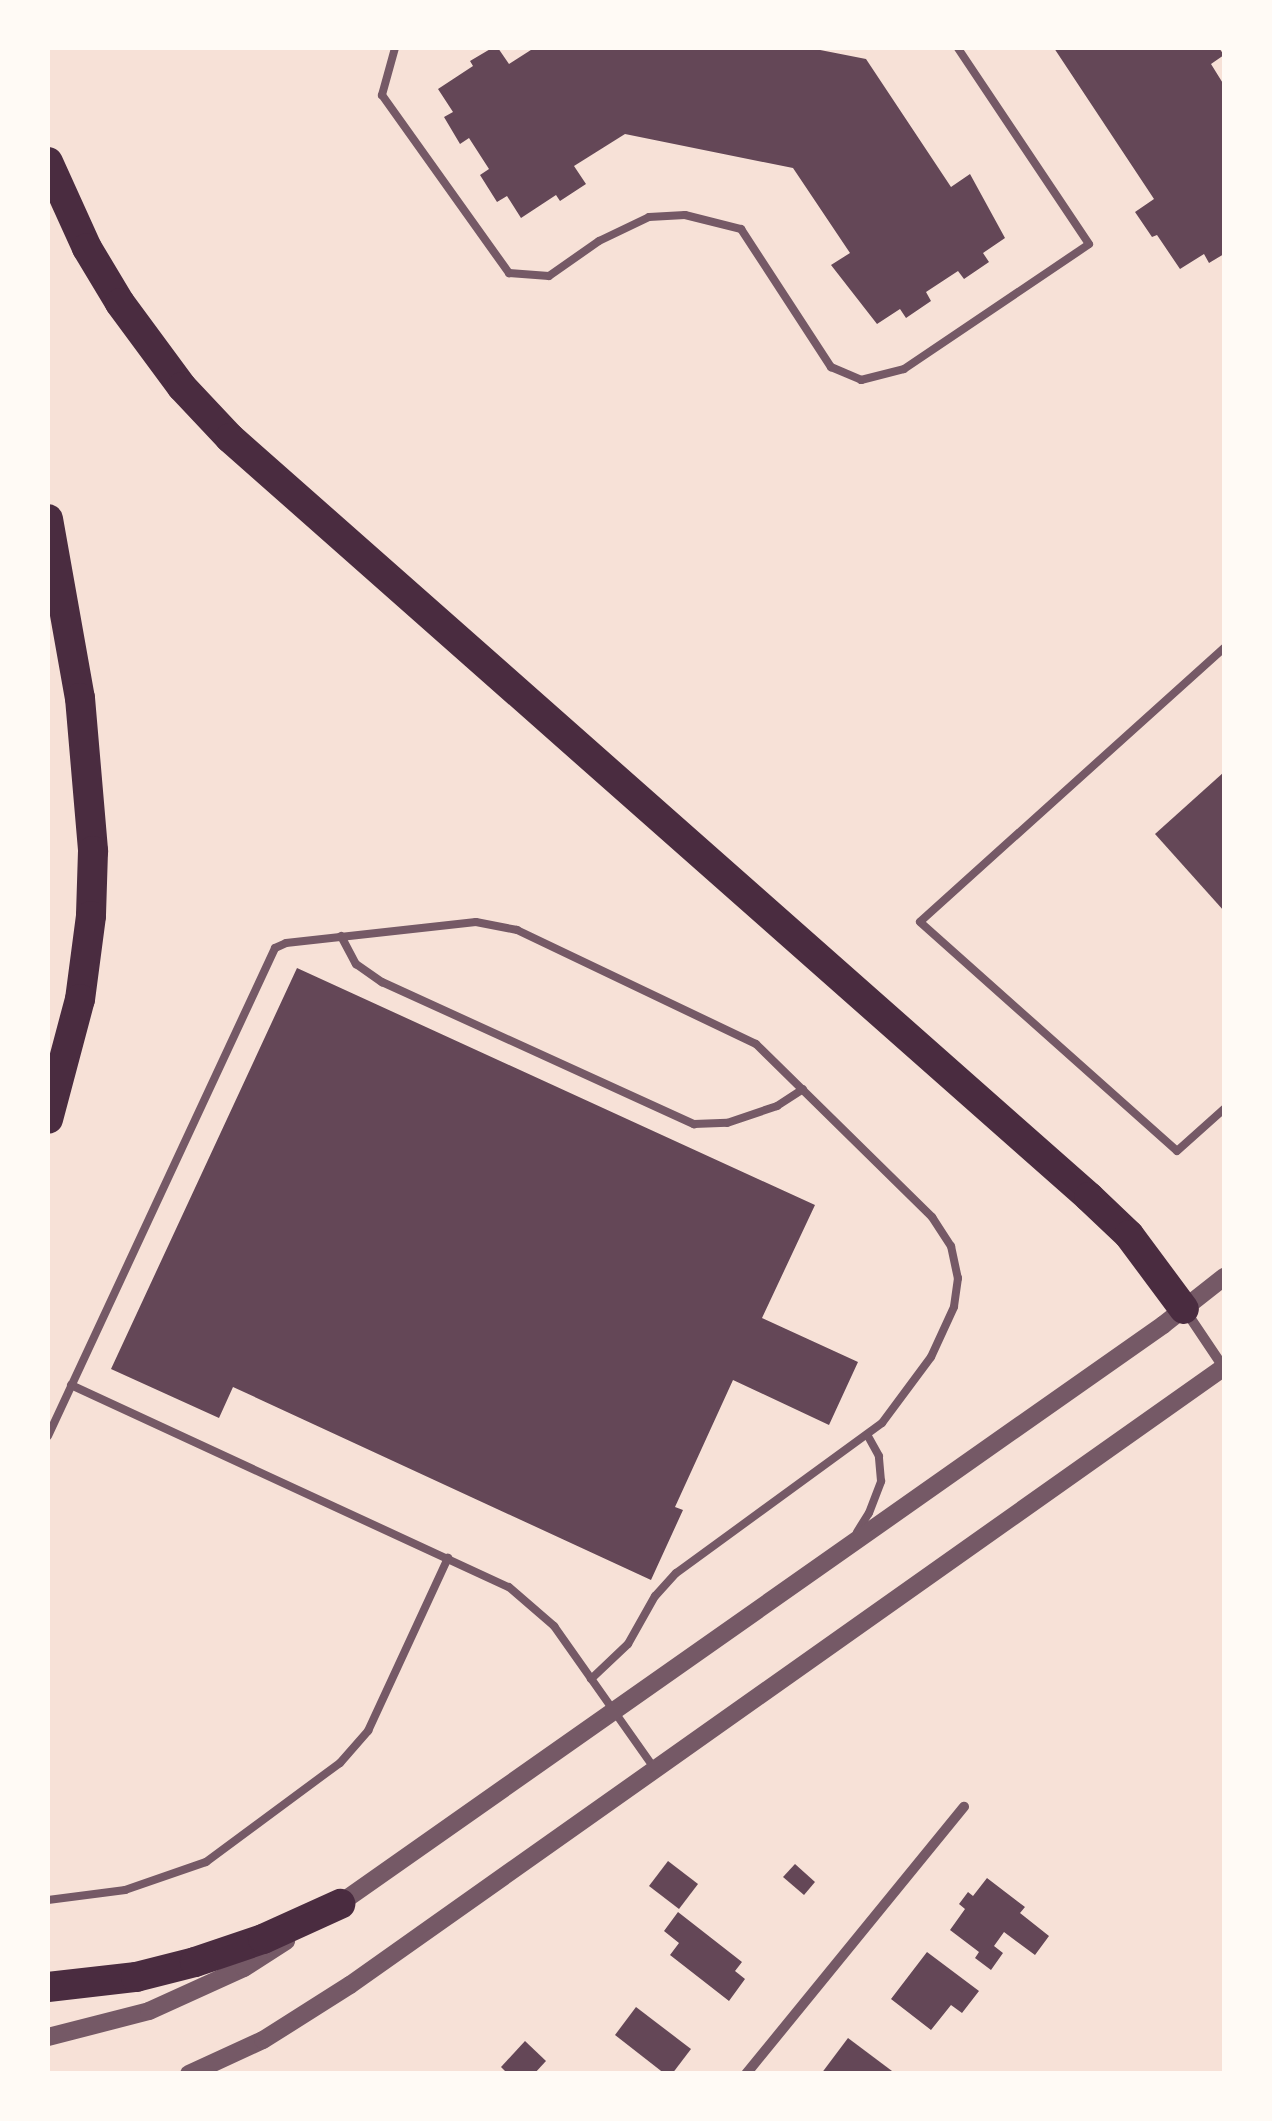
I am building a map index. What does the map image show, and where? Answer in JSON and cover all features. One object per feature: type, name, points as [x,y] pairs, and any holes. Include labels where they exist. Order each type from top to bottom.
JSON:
[{"type":"highway","points":[[48,162],[87,248],[120,303],[182,387],[230,438],[1089,1196],[1129,1235],[1184,1309]]},
{"type":"highway","points":[[48,519],[80,698],[91,807],[91,916],[80,998],[48,1119]]},
{"type":"highway","points":[[48,1988],[136,1977],[195,1962],[263,1939],[340,1904]]},
{"type":"street","points":[[48,2037],[116,2022],[180,1999],[244,1968],[1184,1309],[1224,1277]]},
{"type":"street","points":[[188,2074],[294,2022],[1224,1367],[1184,1309]]},
{"type":"street","points":[[746,2074],[964,1808]]},
{"type":"lane","points":[[395,48],[382,95],[509,273],[549,276],[599,242],[650,216],[685,215],[741,229],[831,367],[861,380],[904,369],[1089,244],[958,48]]},
{"type":"lane","points":[[1224,648],[920,922],[1177,1152],[1224,1109]]},
{"type":"lane","points":[[48,1436],[273,951],[286,942],[341,936],[476,922],[504,926],[756,1044],[932,1217],[956,1262],[957,1293],[945,1329],[908,1394],[868,1436],[676,1573],[655,1596],[628,1644],[591,1679]]},
{"type":"lane","points":[[341,936],[350,958],[373,977],[694,1124],[727,1123],[777,1106],[804,1089]]},
{"type":"lane","points":[[72,1385],[509,1587],[540,1611],[654,1768]]},
{"type":"lane","points":[[843,1548],[870,1513],[881,1481],[880,1456],[868,1436]]},
{"type":"lane","points":[[48,1900],[125,1890],[206,1862],[340,1763],[368,1731],[448,1558]]},
{"type":"building","points":[[492,48],[498,48],[509,64],[534,48],[810,48],[866,59],[951,187],[970,174],[1005,238],[983,253],[989,262],[964,279],[958,271],[926,292],[931,301],[906,318],[900,309],[877,324],[831,265],[850,253],[793,168],[625,134],[574,166],[586,184],[560,201],[556,195],[521,218],[507,196],[497,202],[480,175],[489,169],[469,138],[460,144],[444,117],[453,112],[438,89]]},
{"type":"building","points":[[1054,48],[1219,48],[1224,55],[1211,64],[1224,85],[1224,254],[1209,263],[1204,254],[1180,269],[1157,235],[1152,237],[1135,212],[1154,199]]},
{"type":"building","points":[[1224,772],[1224,911],[1155,834]]},
{"type":"building","points":[[297,968],[815,1205],[762,1318],[858,1362],[829,1425],[733,1380],[675,1507],[683,1510],[651,1580],[233,1387],[219,1418],[111,1369]]},
{"type":"building","points":[[668,1861],[698,1884],[679,1909],[649,1886]]},
{"type":"building","points":[[795,1864],[815,1882],[804,1895],[783,1877]]},
{"type":"building","points":[[987,1878],[1025,1907],[1020,1913],[1049,1936],[1035,1955],[1004,1932],[994,1946],[1003,1953],[991,1970],[975,1958],[979,1952],[950,1930],[965,1909],[959,1904],[968,1892],[973,1896]]},
{"type":"building","points":[[678,1912],[742,1962],[735,1971],[745,1979],[729,2001],[670,1955],[679,1943],[664,1931]]},
{"type":"building","points":[[927,1952],[979,1991],[962,2013],[951,2005],[931,2030],[891,1999]]},
{"type":"building","points":[[636,2007],[691,2049],[672,2074],[665,2074],[615,2035]]},
{"type":"building","points":[[848,2038],[896,2074],[821,2074]]},
{"type":"building","points":[[525,2041],[546,2061],[534,2074],[508,2074],[501,2067]]}]
